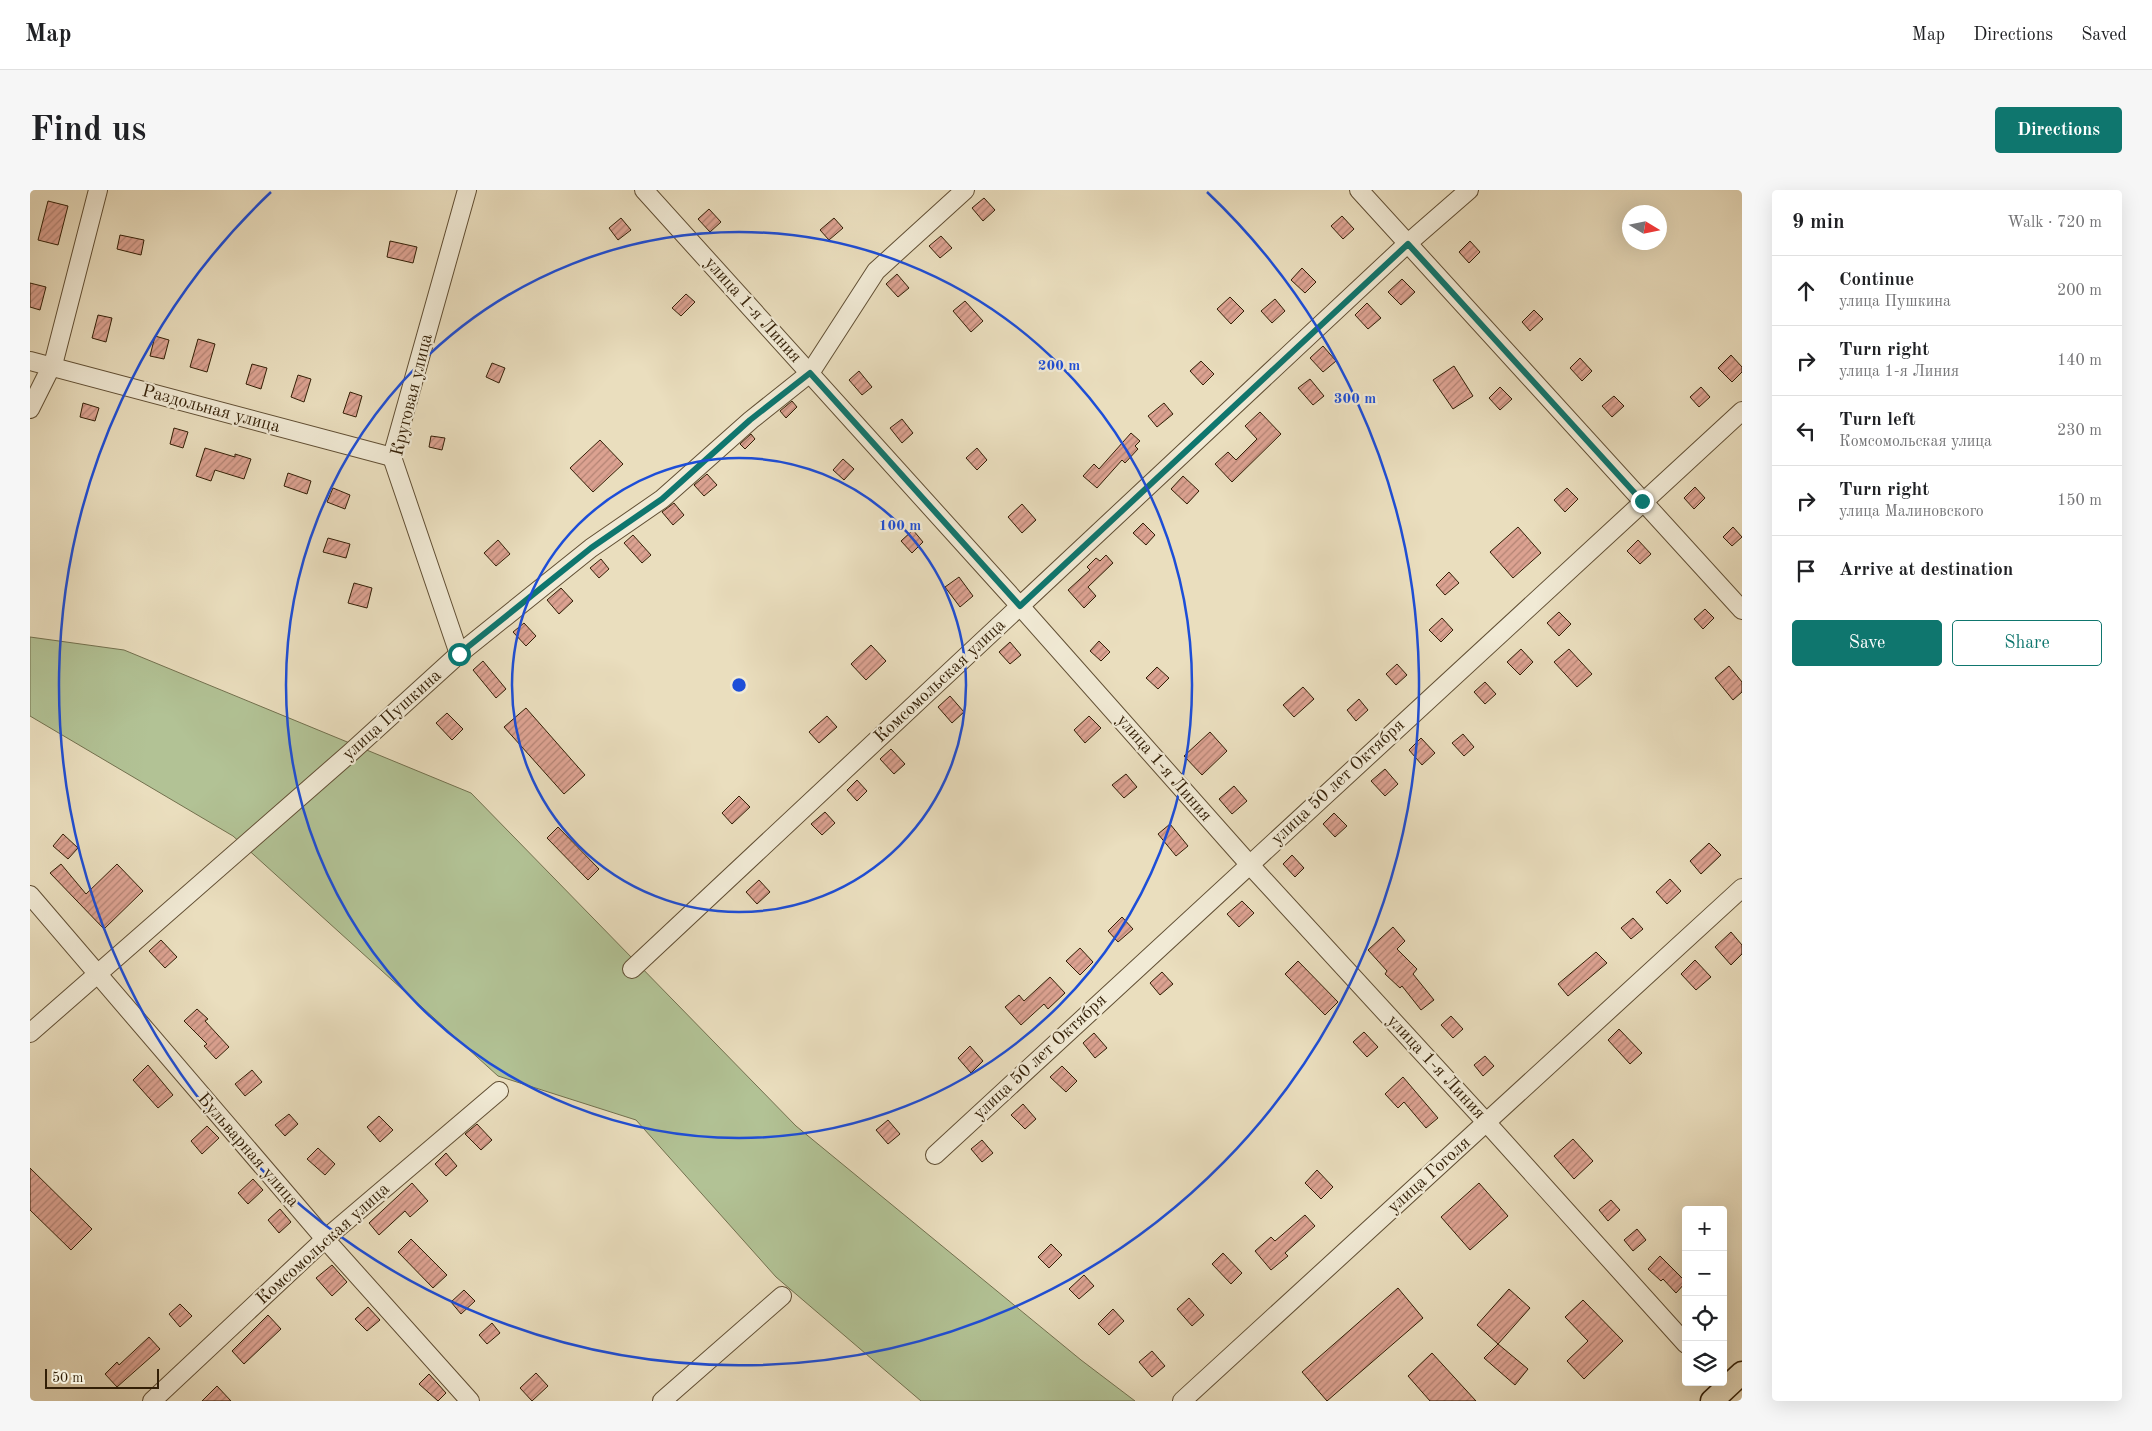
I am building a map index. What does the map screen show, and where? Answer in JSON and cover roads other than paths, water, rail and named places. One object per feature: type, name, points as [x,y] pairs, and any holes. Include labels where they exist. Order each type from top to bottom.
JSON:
[{"type":"main road","points":[[1723,1393],[1742,1373]]},
{"type":"street","points":[[30,408],[51,367],[98,190]]},
{"type":"street","name":"Круговая улица","points":[[459,654],[392,457],[467,190]]},
{"type":"street","name":"улица 1-я Линия","points":[[644,190],[1020,606],[1249,864],[1486,1122],[1683,1341]]},
{"type":"street","name":"улица Пушкина","points":[[30,1034],[97,973],[350,753],[459,654],[591,548],[662,499],[750,420],[810,373],[876,271],[965,190]]},
{"type":"street","points":[[1359,190],[1742,610]]},
{"type":"street","name":"Комсомольская улица","points":[[632,969],[1408,244],[1469,190]]},
{"type":"street","name":"Раздольная улица","points":[[30,361],[392,457]]},
{"type":"street","name":"улица 50 лет Октября","points":[[935,1155],[1642,501],[1742,411]]},
{"type":"street","name":"улица Гоголя","points":[[1182,1401],[1742,888]]},
{"type":"street","name":"Бульварная улица","points":[[30,895],[325,1239],[470,1401]]},
{"type":"street","name":"Комсомольская улица","points":[[152,1401],[325,1239],[499,1091]]},
{"type":"street","points":[[662,1401],[782,1296]]}]
